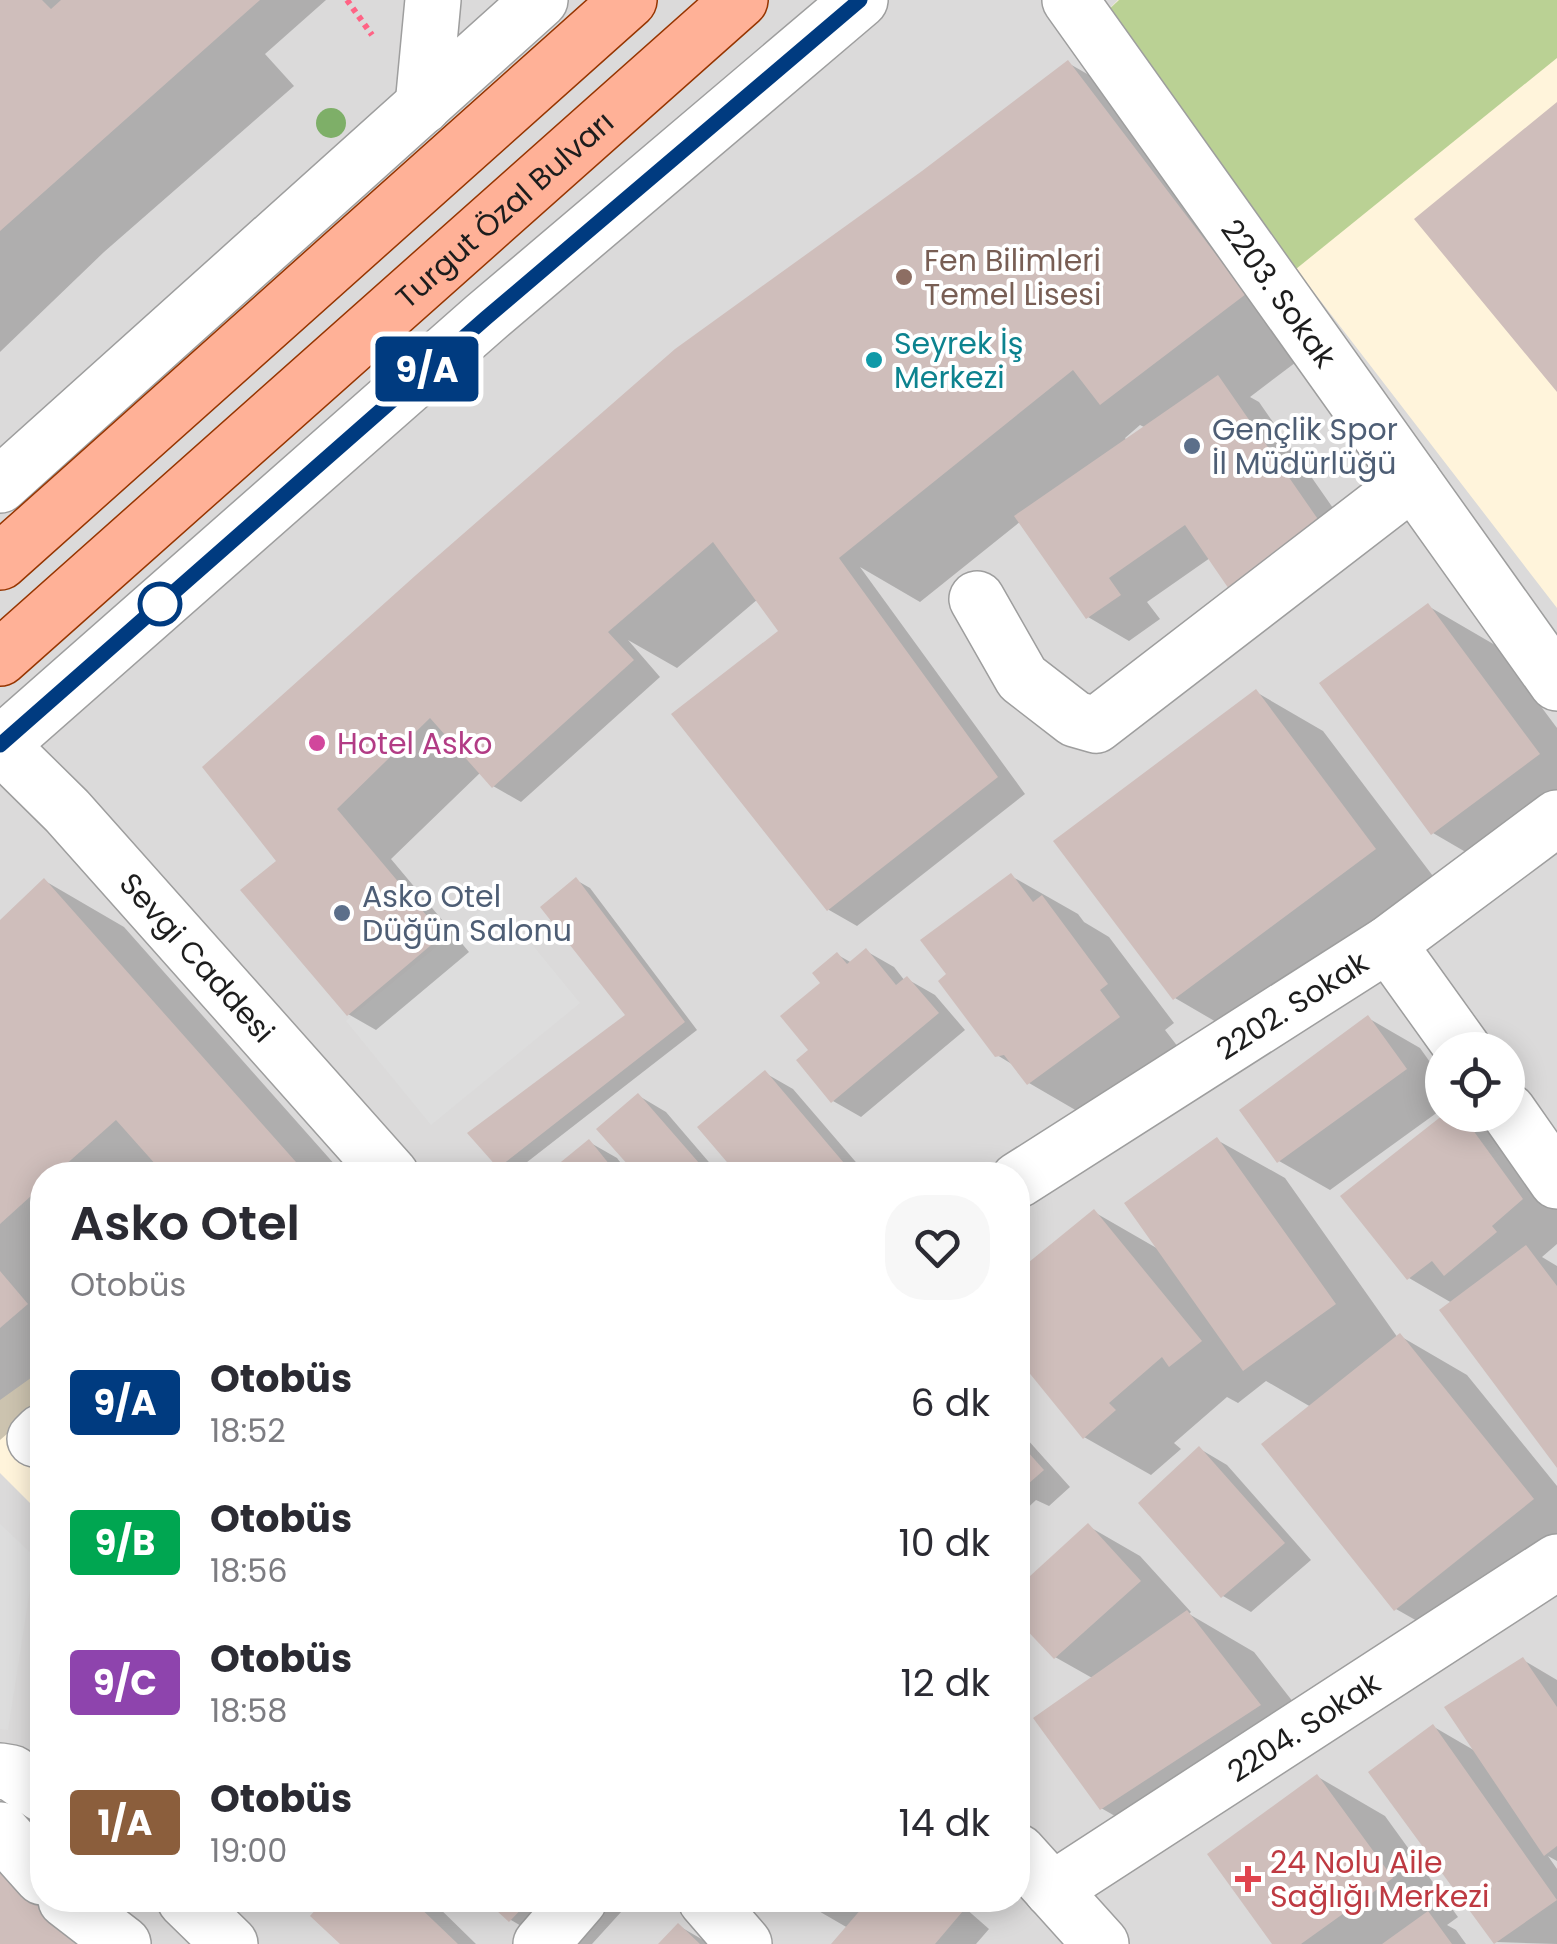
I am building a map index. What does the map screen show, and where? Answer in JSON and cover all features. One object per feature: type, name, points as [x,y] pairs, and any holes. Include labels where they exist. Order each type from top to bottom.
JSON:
[{"type":"main road","points":[[0,562],[630,0]]},
{"type":"main road","name":"Turgut Özal Bulvarı","points":[[0,658],[740,0]]},
{"type":"street","points":[[423,106],[433,0]]},
{"type":"street","points":[[0,485],[540,0]]},
{"type":"street","points":[[0,745],[486,318],[860,0]]},
{"type":"street","name":"2203. Sokak","points":[[1070,0],[1557,683]]},
{"type":"street","points":[[977,599],[1022,678],[1075,719],[1096,724],[1413,481]]},
{"type":"street","name":"Sevgi Caddesi","points":[[0,745],[67,811],[374,1162]]},
{"type":"street","name":"2202. Sokak","points":[[1030,1172],[1388,944],[1557,818]]},
{"type":"street","points":[[1388,944],[1451,1032]]},
{"type":"street","points":[[1523,1132],[1557,1181]]},
{"type":"street","name":"2204. Sokak","points":[[1035,1871],[1557,1562]]},
{"type":"street","points":[[0,1771],[12,1773],[30,1786]]},
{"type":"street","points":[[0,1830],[30,1864]]},
{"type":"street","points":[[1035,1871],[1101,1944]]},
{"type":"street","points":[[82,1912],[123,1944]]},
{"type":"street","points":[[197,1912],[230,1944]]},
{"type":"street","points":[[541,1944],[569,1912]]},
{"type":"street","points":[[716,1912],[744,1944]]},
{"type":"shaded area","points":[[0,0],[1557,0],[1557,1944],[0,1944]]},
{"type":"shaded area","points":[[1118,0],[1557,0],[1557,608],[1105,13]]},
{"type":"shaded area","points":[[495,899],[580,1003],[431,1125],[346,1021]]},
{"type":"shaded area","points":[[30,1379],[30,1503],[0,1473],[0,1400]]},
{"type":"shaded area","points":[[0,1524],[30,1552],[30,1589],[8,1730],[0,1729]]},
{"type":"green space","points":[[1119,0],[1557,0],[1557,58],[1296,269],[1105,13]]},
{"type":"building","points":[[0,0],[42,0],[51,9],[61,0],[260,0],[0,231]]},
{"type":"building","points":[[1068,60],[1246,294],[1100,405],[1073,370],[839,558],[998,777],[827,911],[671,714],[778,631],[713,542],[608,632],[634,660],[492,788],[430,718],[337,809],[443,935],[347,1016],[240,890],[276,861],[202,767],[675,349]]},
{"type":"building","points":[[1557,102],[1557,392],[1414,219]]},
{"type":"building","name":"Gençlik Spor İl Müdürlüğü","points":[[1218,375],[1324,528],[1231,592],[1185,525],[1109,578],[1121,595],[1086,619],[1014,516]]},
{"type":"building","points":[[1428,603],[1540,754],[1431,835],[1319,683]]},
{"type":"building","points":[[1256,689],[1376,849],[1173,1000],[1053,841]]},
{"type":"building","points":[[1011,873],[1033,902],[1042,895],[1108,984],[1100,990],[1120,1017],[1027,1085],[1004,1055],[995,1057],[938,981],[946,974],[920,940]]},
{"type":"building","points":[[576,877],[685,1022],[506,1162],[493,1162],[467,1133],[625,1015],[540,907]]},
{"type":"building","points":[[44,878],[296,1162],[153,1162],[116,1120],[69,1162],[30,1162],[30,1197],[0,1224],[0,920]]},
{"type":"building","points":[[866,948],[896,985],[907,976],[939,1013],[831,1103],[796,1060],[808,1050],[780,1016],[820,983],[812,973],[837,952],[847,964]]},
{"type":"building","points":[[1368,1015],[1407,1069],[1277,1163],[1239,1110]]},
{"type":"building","points":[[765,1070],[843,1162],[727,1162],[697,1127]]},
{"type":"building","points":[[638,1093],[698,1162],[625,1162],[596,1129]]},
{"type":"building","points":[[1425,1129],[1474,1132],[1523,1199],[1492,1226],[1497,1232],[1444,1276],[1432,1261],[1407,1280],[1340,1196]]},
{"type":"building","points":[[1217,1137],[1336,1304],[1243,1371],[1124,1203]]},
{"type":"building","points":[[589,1139],[608,1162],[561,1162]]},
{"type":"building","points":[[1094,1209],[1202,1341],[1169,1367],[1162,1357],[1109,1403],[1116,1410],[1083,1439],[1030,1374],[1030,1261]]},
{"type":"building","points":[[1526,1245],[1557,1286],[1557,1468],[1439,1310]]},
{"type":"building","points":[[0,1271],[28,1304],[0,1328]]},
{"type":"building","points":[[1400,1333],[1534,1499],[1394,1611],[1261,1444]]},
{"type":"building","points":[[1199,1446],[1285,1543],[1221,1598],[1138,1503]]},
{"type":"building","points":[[1030,1454],[1044,1470],[1030,1482]]},
{"type":"building","points":[[1088,1523],[1141,1581],[1054,1659],[1030,1634],[1030,1576]]},
{"type":"building","points":[[1187,1610],[1261,1705],[1100,1810],[1033,1718]]},
{"type":"building","points":[[1523,1657],[1557,1707],[1557,1846],[1544,1856],[1444,1707]]},
{"type":"building","points":[[1433,1724],[1557,1900],[1494,1944],[1368,1772]]},
{"type":"building","points":[[1317,1774],[1393,1878],[1301,1944],[1272,1944],[1207,1854]]},
{"type":"building","points":[[0,1856],[30,1882],[30,1912],[64,1912],[101,1944],[0,1944]]},
{"type":"building","points":[[1428,1911],[1452,1944],[1382,1944]]},
{"type":"building","points":[[314,1912],[425,1912],[458,1944],[340,1944],[310,1916]]},
{"type":"building","points":[[498,1912],[519,1912],[509,1922]]},
{"type":"building","points":[[859,1912],[962,1912],[935,1944],[831,1944]]},
{"type":"building","points":[[678,1923],[700,1944],[658,1944]]},
{"type":"bus line","name":"9/A","points":[[0,745],[486,318],[860,0]]},
{"type":"place","name":"Fen Bilimleri Temel Lisesi","points":[[904,277]]},
{"type":"place","name":"Seyrek İş Merkezi","points":[[874,360]]},
{"type":"place","name":"Gençlik Spor İl Müdürlüğü","points":[[1192,446]]},
{"type":"place","name":"Hotel Asko","points":[[317,743]]},
{"type":"place","name":"Asko Otel Düğün Salonu","points":[[342,913]]},
{"type":"place","name":"24 Nolu Aile Sağlığı Merkezi","points":[[1248,1879]]}]
